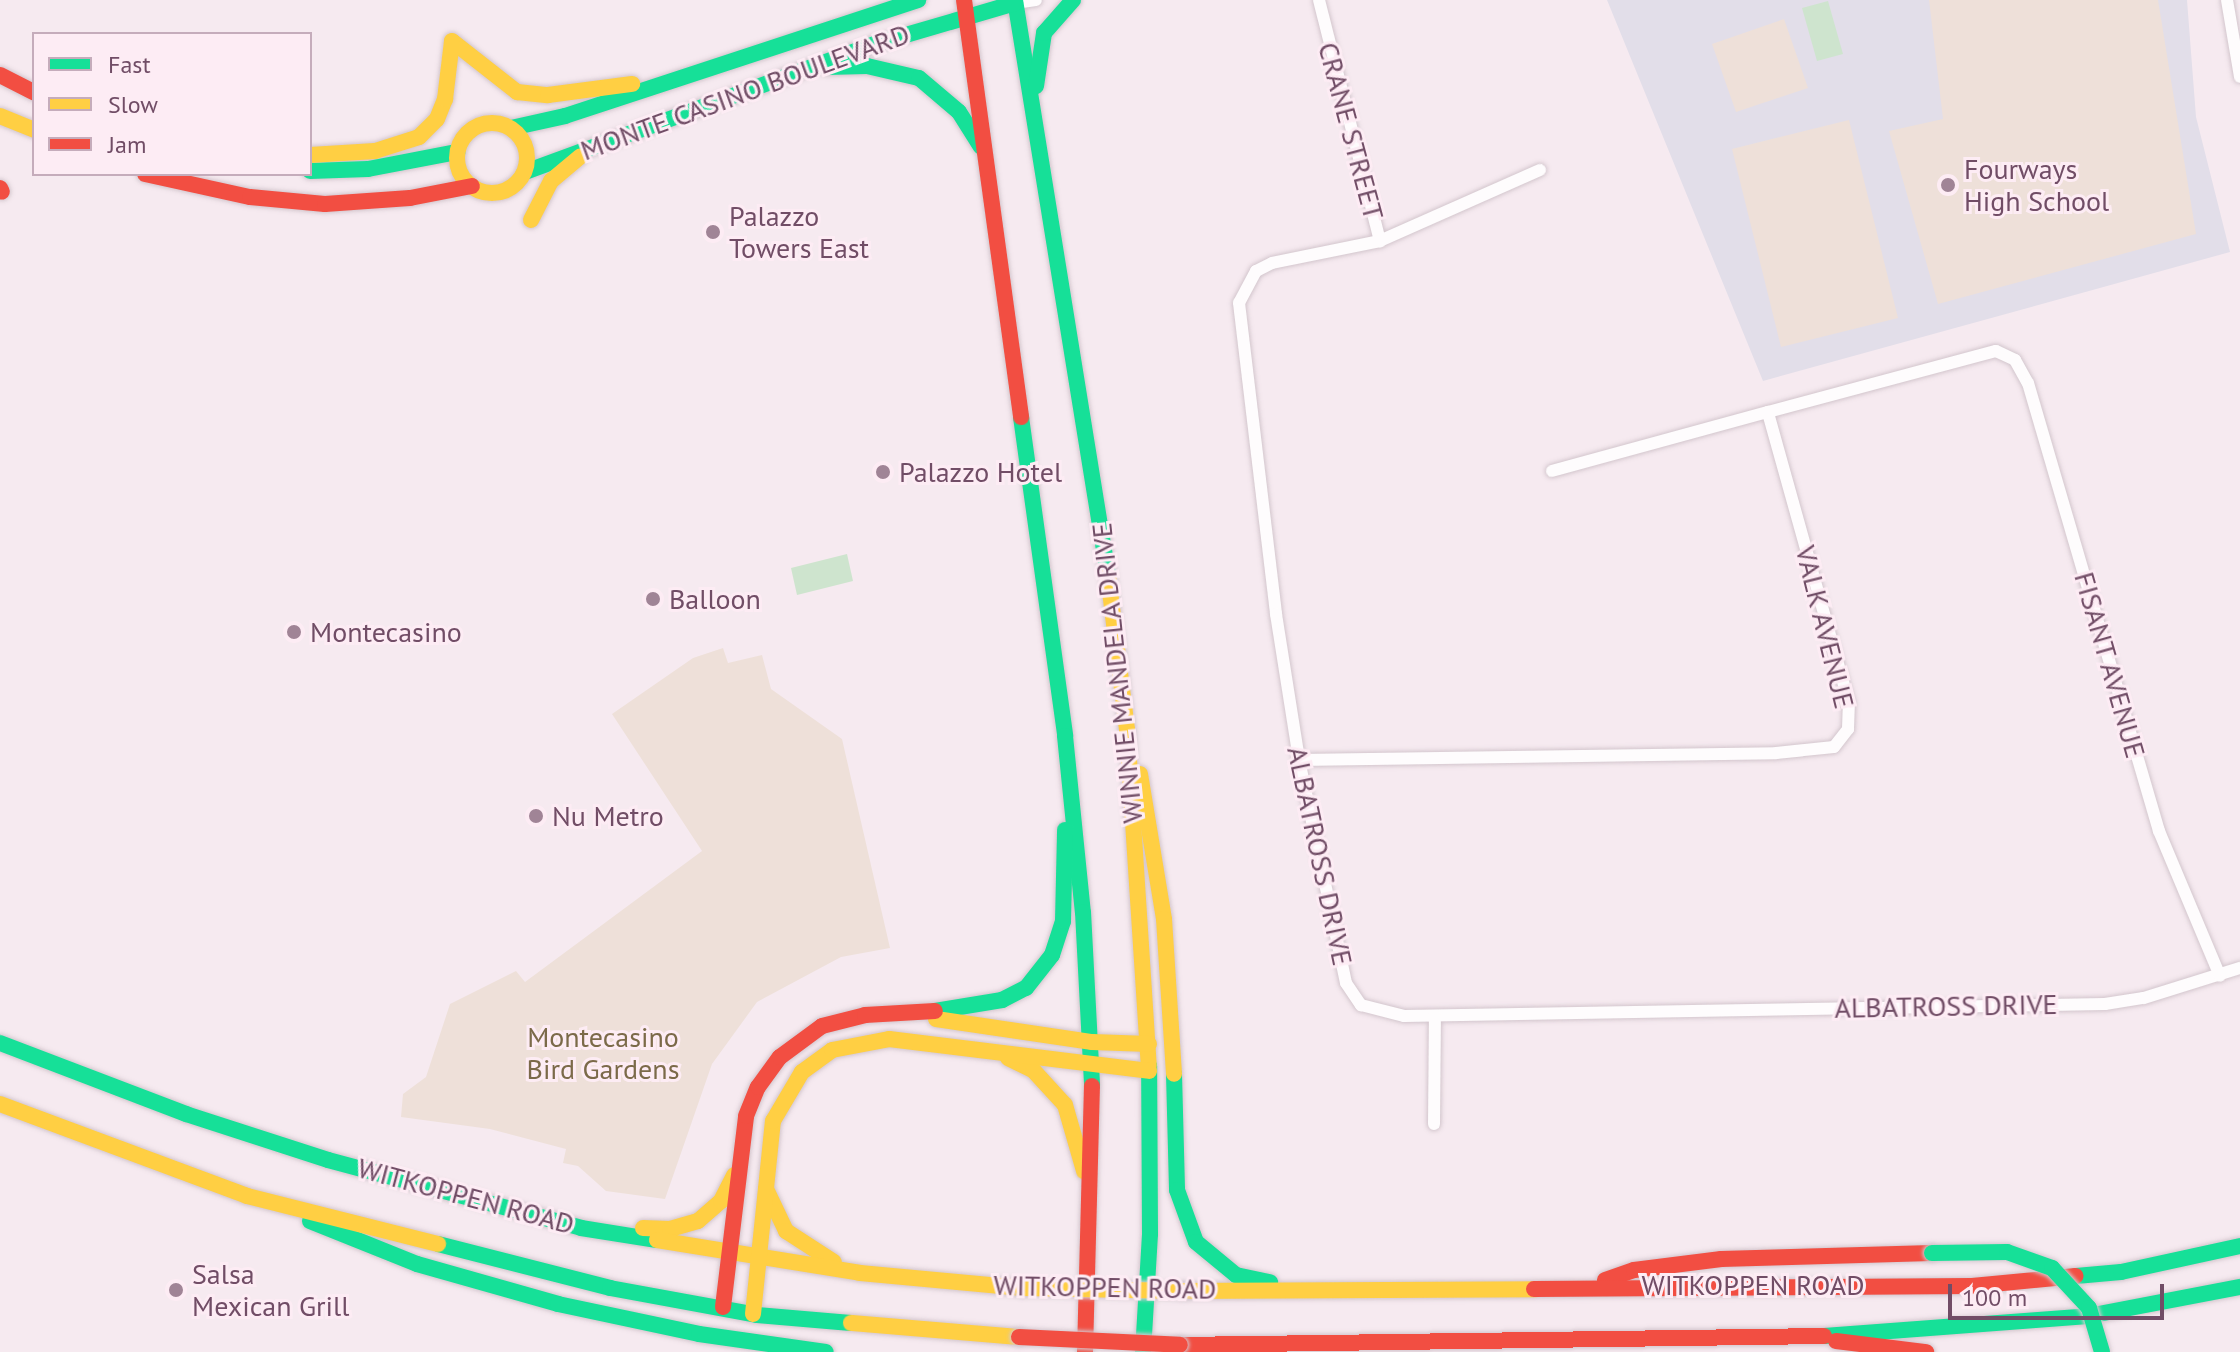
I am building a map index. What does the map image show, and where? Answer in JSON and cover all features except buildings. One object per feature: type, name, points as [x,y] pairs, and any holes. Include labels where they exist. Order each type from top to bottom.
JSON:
[{"type":"main road","points":[[830,27],[884,0]]},
{"type":"main road","name":"MONTE CASINO BOULEVARD","points":[[511,128],[675,79],[918,0]]},
{"type":"main road","points":[[1035,123],[1044,33],[1073,0]]},
{"type":"main road","name":"MONTE CASINO BOULEVARD","points":[[525,172],[813,68],[965,8],[1015,2]]},
{"type":"main road","name":"WINNIE MANDELA DRIVE","points":[[1015,2],[1103,537],[1127,729],[1149,1044],[1150,1234],[1143,1352]]},
{"type":"main road","name":"WINNIE MANDELA DRIVE","points":[[965,8],[1065,736],[1093,1067],[1085,1352]]},
{"type":"main road","points":[[312,155],[375,151],[419,137],[437,119],[445,99],[452,41],[497,81],[517,92],[548,95],[675,79]]},
{"type":"main road","points":[[813,68],[867,66],[919,78],[959,112],[987,158]]},
{"type":"main road","points":[[0,75],[32,91]]},
{"type":"main road","points":[[0,116],[32,129]]},
{"type":"main road","points":[[488,123],[511,128],[527,151],[525,172],[505,191],[488,193],[472,186],[458,168],[457,152],[476,126],[488,123]]},
{"type":"main road","points":[[531,220],[543,193],[563,169],[610,140]]},
{"type":"main road","points":[[312,171],[379,168],[457,152]]},
{"type":"main road","points":[[154,176],[250,197],[325,204],[410,198],[472,186]]},
{"type":"main road","points":[[1127,729],[1135,749],[1164,919],[1173,1015],[1176,1176],[1186,1221],[1203,1250],[1236,1275],[1343,1289]]},
{"type":"main road","points":[[723,1307],[746,1116],[758,1087],[780,1057],[822,1026],[865,1015],[906,1014],[1002,1000],[1026,988],[1052,955],[1065,907],[1065,736]]},
{"type":"main road","points":[[906,1014],[1092,1042],[1149,1044]]},
{"type":"main road","points":[[753,1314],[763,1180],[773,1121],[784,1096],[802,1072],[832,1050],[889,1039],[992,1050],[1093,1067],[1149,1071]]},
{"type":"main road","name":"WITKOPPEN ROAD","points":[[0,1043],[172,1109],[328,1160],[581,1228],[732,1249],[860,1273],[1022,1288],[1184,1291],[2047,1282],[2240,1246]]},
{"type":"main road","points":[[992,1050],[1033,1070],[1065,1105],[1090,1201]]},
{"type":"main road","name":"WITKOPPEN ROAD","points":[[0,1104],[247,1196],[509,1265],[753,1314],[1019,1337],[1180,1345],[1771,1339],[1996,1325],[2185,1300],[2240,1287]]},
{"type":"main road","points":[[581,1228],[670,1229],[698,1221],[721,1201],[739,1166]]},
{"type":"main road","points":[[763,1180],[786,1231],[811,1252],[860,1273]]},
{"type":"main road","points":[[247,1196],[417,1264],[558,1304],[699,1334],[826,1352]]},
{"type":"main road","points":[[1592,1285],[1634,1270],[1721,1259],[2007,1252],[2052,1268],[2089,1308],[2102,1352]]},
{"type":"main road","points":[[2185,1300],[2240,1295]]},
{"type":"main road","points":[[1817,1337],[1926,1352]]},
{"type":"main road","points":[[1710,1352],[1771,1339]]},
{"type":"street","points":[[1015,2],[1036,0]]},
{"type":"street","name":"CRANE STREET","points":[[1316,0],[1380,241]]},
{"type":"street","points":[[2227,0],[2240,77]]},
{"type":"street","name":"ALBATROSS DRIVE","points":[[1540,170],[1380,241],[1272,263],[1256,271],[1239,303],[1276,614],[1299,760],[1346,983],[1361,1005],[1378,1014],[1435,1016],[2105,1004],[2220,976],[2240,968]]},
{"type":"street","name":"FISANT AVENUE","points":[[1768,412],[1984,352],[2008,354],[2020,364],[2159,831],[2220,976]]},
{"type":"street","points":[[1552,471],[1768,412]]},
{"type":"street","name":"VALK AVENUE","points":[[1299,760],[1776,753],[1834,747],[1848,729],[1849,703],[1768,412]]},
{"type":"street","points":[[1434,1124],[1435,1016]]},
{"type":"shaded area","name":"Fourways High School","points":[[1607,0],[2187,0],[2196,117],[2230,252],[1763,381]]},
{"type":"shaded area","points":[[1828,1],[1843,54],[1817,61],[1802,8]]},
{"type":"shaded area","points":[[847,554],[853,581],[797,595],[791,568]]},
{"type":"green space","points":[[1929,0],[2158,0],[2196,234],[1938,304],[1889,131],[1943,119]]},
{"type":"green space","points":[[1784,19],[1808,88],[1736,112],[1712,44]]},
{"type":"green space","points":[[1849,120],[1898,318],[1781,347],[1732,149]]},
{"type":"green space","name":"Montecasino Bird Gardens","points":[[723,648],[728,663],[762,655],[771,689],[842,739],[890,948],[841,957],[757,1002],[712,1064],[665,1199],[606,1191],[578,1166],[563,1163],[566,1149],[490,1129],[401,1117],[403,1094],[426,1077],[450,1004],[516,971],[525,982],[702,851],[612,714],[693,658]]},
{"type":"traffic: fast","points":[[511,128],[565,116],[918,0]]},
{"type":"traffic: fast","points":[[1015,0],[1108,575]]},
{"type":"traffic: fast","points":[[1036,86],[1044,33],[1073,0]]},
{"type":"traffic: fast","points":[[525,172],[875,44],[1015,3]]},
{"type":"traffic: fast","points":[[826,67],[867,66],[919,78],[959,112],[981,147]]},
{"type":"traffic: fast","points":[[312,171],[368,169],[457,152]]},
{"type":"traffic: fast","points":[[1021,417],[1065,736],[1083,912],[1092,1086]]},
{"type":"traffic: fast","points":[[935,1011],[1002,1000],[1026,988],[1052,955],[1063,921],[1065,830]]},
{"type":"traffic: fast","points":[[0,1043],[186,1114],[328,1160],[581,1228],[657,1240]]},
{"type":"traffic: fast","points":[[1143,1352],[1150,1234],[1149,1066]]},
{"type":"traffic: fast","points":[[1174,1074],[1177,1190],[1196,1242],[1236,1275],[1270,1282]]},
{"type":"traffic: fast","points":[[310,1221],[417,1264],[558,1304],[699,1334],[826,1352]]},
{"type":"traffic: fast","points":[[438,1244],[610,1288],[757,1315],[851,1323]]},
{"type":"traffic: fast","points":[[2076,1276],[2121,1272],[2240,1246]]},
{"type":"traffic: fast","points":[[1932,1253],[2007,1252],[2052,1268],[2089,1308],[2102,1352]]},
{"type":"traffic: fast","points":[[1824,1336],[2088,1316],[2240,1287]]},
{"type":"traffic: slow","points":[[452,41],[517,92],[548,95],[632,84]]},
{"type":"traffic: slow","points":[[312,155],[375,151],[419,137],[437,119],[445,99],[452,41]]},
{"type":"traffic: slow","points":[[0,116],[32,129]]},
{"type":"traffic: slow","points":[[492,123],[517,133],[527,158],[517,183],[492,193],[467,183],[457,158],[467,133],[492,123]]},
{"type":"traffic: slow","points":[[531,220],[551,181],[580,157]]},
{"type":"traffic: slow","points":[[1108,575],[1127,729],[1149,1066]]},
{"type":"traffic: slow","points":[[1140,774],[1164,919],[1174,1074]]},
{"type":"traffic: slow","points":[[936,1019],[1092,1042],[1149,1044]]},
{"type":"traffic: slow","points":[[753,1314],[773,1121],[802,1072],[832,1050],[889,1039],[1149,1071]]},
{"type":"traffic: slow","points":[[1008,1058],[1033,1070],[1065,1105],[1084,1171]]},
{"type":"traffic: slow","points":[[0,1104],[247,1196],[438,1244]]},
{"type":"traffic: slow","points":[[643,1228],[670,1229],[698,1221],[721,1201],[734,1175]]},
{"type":"traffic: slow","points":[[766,1189],[786,1231],[834,1262]]},
{"type":"traffic: slow","points":[[657,1240],[860,1273],[1022,1288]]},
{"type":"traffic: slow","points":[[1022,1288],[1184,1291]]},
{"type":"traffic: slow","points":[[1184,1291],[1534,1289]]},
{"type":"traffic: slow","points":[[851,1323],[1019,1337]]},
{"type":"traffic: jam","points":[[964,0],[1021,417]]},
{"type":"traffic: jam","points":[[0,75],[32,91]]},
{"type":"traffic: jam","points":[[154,176],[250,197],[325,204],[410,198],[472,186]]},
{"type":"traffic: jam","points":[[0,188],[2,192]]},
{"type":"traffic: jam","points":[[723,1307],[746,1116],[758,1087],[780,1057],[822,1026],[865,1015],[935,1011]]},
{"type":"traffic: jam","points":[[1085,1352],[1092,1086]]},
{"type":"traffic: jam","points":[[1605,1280],[1634,1270],[1721,1259],[1932,1253]]},
{"type":"traffic: jam","points":[[1534,1289],[1972,1286],[2076,1276]]},
{"type":"traffic: jam","points":[[1180,1345],[1824,1336]]},
{"type":"traffic: jam","points":[[1019,1337],[1180,1345]]},
{"type":"traffic: jam","points":[[1836,1341],[1926,1352]]},
{"type":"place","name":"Fourways High School","points":[[1948,185]]},
{"type":"place","name":"Palazzo Towers East","points":[[713,232]]},
{"type":"place","name":"Palazzo Hotel","points":[[883,472]]},
{"type":"place","name":"Balloon","points":[[653,599]]},
{"type":"place","name":"Montecasino","points":[[294,632]]},
{"type":"place","name":"Nu Metro","points":[[536,816]]},
{"type":"place","name":"Salsa Mexican Grill","points":[[176,1290]]}]
